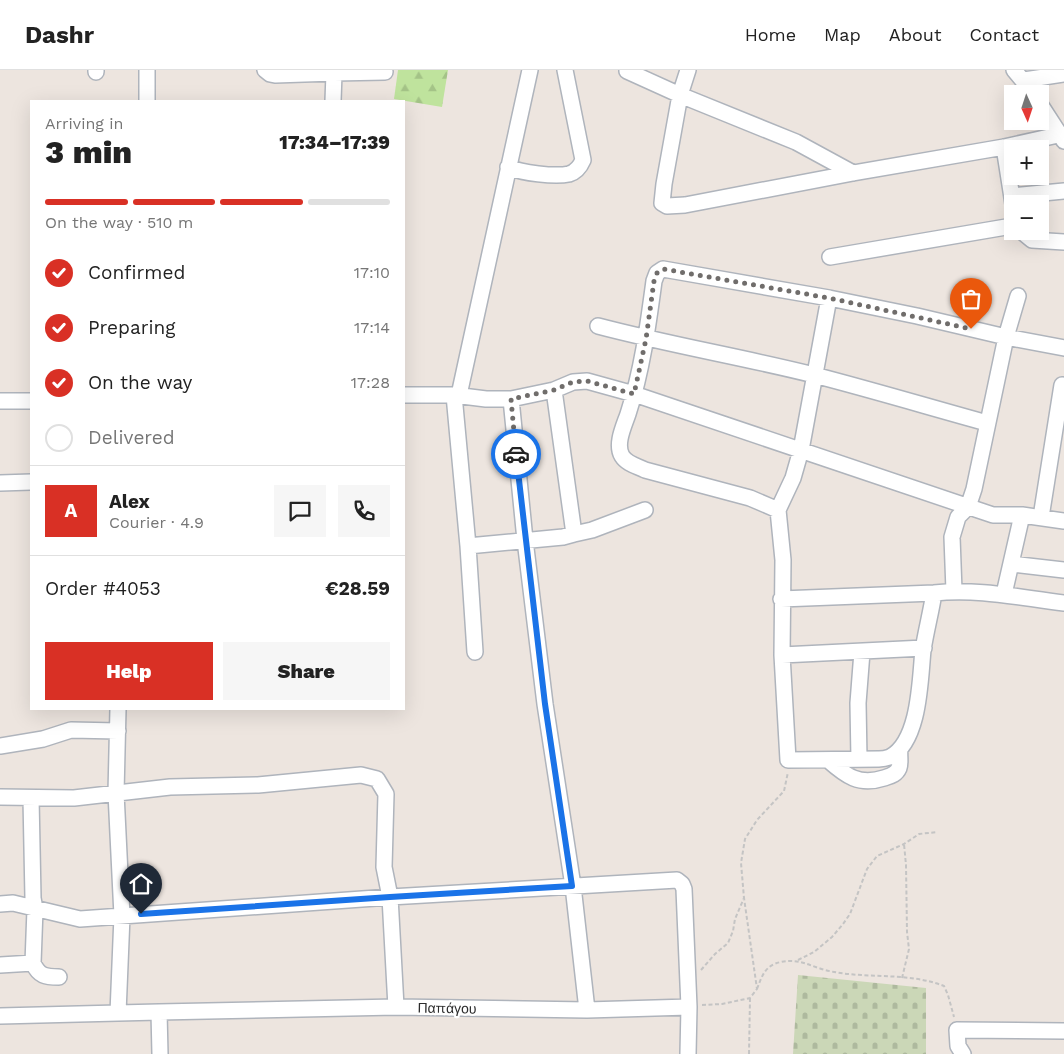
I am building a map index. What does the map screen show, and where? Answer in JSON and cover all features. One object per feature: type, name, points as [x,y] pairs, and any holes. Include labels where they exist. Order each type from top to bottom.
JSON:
[{"type":"street","points":[[147,70],[147,100]]},
{"type":"street","points":[[265,70],[275,75],[385,72]]},
{"type":"street","points":[[475,652],[457,395],[530,70]]},
{"type":"street","points":[[508,167],[514,170],[542,174],[569,174],[579,168],[583,160],[565,70]]},
{"type":"street","points":[[688,70],[680,95],[662,198],[662,203],[667,206],[1004,146]]},
{"type":"street","points":[[627,71],[680,95],[796,142],[853,173]]},
{"type":"street","points":[[333,100],[334,72]]},
{"type":"street","points":[[1019,75],[1064,74]]},
{"type":"street","points":[[1019,75],[1027,85]]},
{"type":"street","points":[[1047,140],[1061,138],[1049,119]]},
{"type":"street","points":[[1041,195],[1064,191]]},
{"type":"street","points":[[830,256],[1004,227]]},
{"type":"street","points":[[1032,240],[1064,242]]},
{"type":"street","points":[[778,510],[750,498],[645,470],[628,463],[622,456],[620,446],[646,339],[654,281],[657,273],[663,269],[829,298],[1064,348]]},
{"type":"street","points":[[954,590],[952,537],[958,517],[968,507],[974,489],[1006,337],[1018,296]]},
{"type":"street","points":[[829,298],[801,450],[792,478],[778,510],[782,560],[782,655],[788,760],[859,760],[889,757],[900,749]]},
{"type":"street","points":[[598,326],[646,339],[725,354],[814,375],[987,423]]},
{"type":"street","points":[[405,395],[457,395],[486,399],[511,399],[554,390],[573,382],[587,381],[634,394],[992,515],[1022,515],[1064,521]]},
{"type":"street","points":[[1041,517],[1062,385]]},
{"type":"street","points":[[554,390],[574,534]]},
{"type":"street","points":[[511,399],[525,540],[545,704],[572,886],[587,1010]]},
{"type":"street","points":[[0,400],[30,401]]},
{"type":"street","points":[[0,482],[30,482]]},
{"type":"street","points":[[468,546],[563,537],[592,530],[645,510]]},
{"type":"street","points":[[1004,594],[1022,515]]},
{"type":"street","points":[[1012,564],[1064,570]]},
{"type":"street","points":[[781,599],[934,593],[954,590],[1004,594],[1064,603]]},
{"type":"street","points":[[828,760],[843,772],[859,781],[873,782],[893,776],[898,770],[900,749],[911,727],[917,705],[924,648],[934,593]]},
{"type":"street","points":[[782,655],[924,648]]},
{"type":"street","points":[[859,760],[858,703],[862,652]]},
{"type":"street","points":[[118,710],[116,792],[122,916],[118,1014]]},
{"type":"street","points":[[0,746],[43,739],[71,730],[118,731]]},
{"type":"street","points":[[0,797],[74,798],[170,787],[258,785],[361,775],[377,779],[386,794],[384,866],[390,897],[396,1007]]},
{"type":"street","points":[[31,798],[35,909],[33,963],[36,971],[45,977],[59,977]]},
{"type":"street","points":[[0,904],[13,903],[80,919],[390,897],[677,880],[684,889],[695,1006],[688,1054]]},
{"type":"street","points":[[0,965],[33,963]]},
{"type":"street","name":"Παπάγου","points":[[0,1016],[396,1007],[587,1010],[695,1006]]},
{"type":"street","points":[[159,1012],[160,1054]]},
{"type":"street","points":[[964,1054],[958,1046],[957,1030],[1064,1031]]},
{"type":"path","points":[[757,989],[740,862],[745,839],[757,820],[784,790],[788,760]]},
{"type":"path","points":[[748,1054],[750,998],[757,989],[764,971],[779,962],[798,960],[814,952],[832,937],[850,914],[867,869],[877,856],[904,844],[919,834],[937,832]]},
{"type":"path","points":[[902,978],[909,949],[906,932],[906,865],[904,844]]},
{"type":"path","points":[[700,971],[728,943],[744,898]]},
{"type":"path","points":[[798,960],[827,970],[850,974],[912,978],[944,986],[957,1030]]},
{"type":"path","points":[[695,1006],[701,998]]},
{"type":"path","points":[[695,1006],[722,1004],[750,998]]},
{"type":"green space","points":[[398,70],[448,70],[442,107],[394,99]]},
{"type":"green space","points":[[798,975],[926,988],[926,1054],[793,1054]]},
{"type":"way so far","points":[[516,454],[511,399],[554,390],[573,382],[587,381],[634,394],[646,339],[654,281],[657,273],[663,269],[829,298],[971,329]]},
{"type":"route","points":[[141,914],[572,886],[545,704],[516,454]]}]
